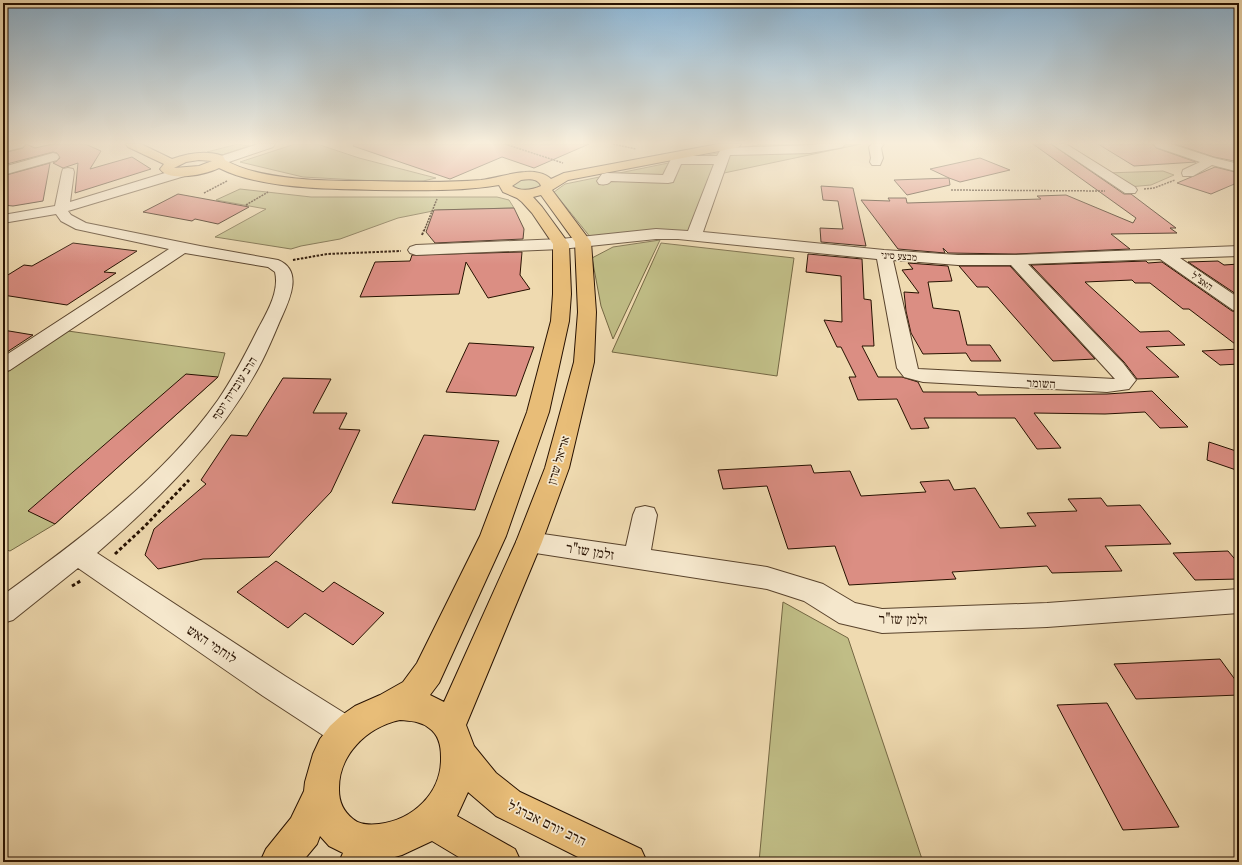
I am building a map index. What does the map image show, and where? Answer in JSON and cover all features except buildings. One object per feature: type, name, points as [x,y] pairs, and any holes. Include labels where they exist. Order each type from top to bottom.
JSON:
[{"type":"main road","points":[[258,184],[276,188],[339,193],[439,193],[490,190],[534,184]]},
{"type":"main road","points":[[327,184],[430,186],[455,184]]},
{"type":"main road","points":[[513,184],[527,186],[548,195],[583,242]]},
{"type":"main road","points":[[527,186],[532,184]]},
{"type":"main road","points":[[391,706],[409,705],[426,708],[440,715],[454,740],[457,777],[452,789],[431,821],[405,836],[366,852],[354,840],[337,830],[326,814],[321,794],[322,780],[328,758],[346,732],[366,716],[391,706],[414,692],[428,673],[493,536],[540,405],[560,321],[562,294],[561,244],[537,210],[527,199],[527,186]]},
{"type":"main road","name":"אריאל שרון","points":[[454,740],[557,468],[584,362],[587,312],[583,242]]},
{"type":"main road","name":"הרב יורם אברג'ל","points":[[454,740],[484,786],[508,804],[628,862]]},
{"type":"main road","points":[[279,862],[304,831],[321,794]]},
{"type":"main road","points":[[431,821],[502,862]]},
{"type":"street","points":[[65,184],[66,218],[81,226],[184,247],[281,260]]},
{"type":"street","points":[[3,213],[66,205],[125,184]]},
{"type":"street","points":[[3,219],[66,205],[139,184]]},
{"type":"street","points":[[694,235],[713,184]]},
{"type":"street","points":[[1122,184],[1130,190]]},
{"type":"street","name":"מבצע סיני","points":[[416,250],[561,244],[656,234],[694,235],[884,255],[958,260],[1015,260],[1239,251]]},
{"type":"street","points":[[3,366],[184,247]]},
{"type":"street","name":"השומר","points":[[884,255],[907,368],[911,373],[923,376],[1107,386],[1122,385],[1126,380],[1116,367],[1015,260]]},
{"type":"street","name":"האצ\"ל","points":[[1165,255],[1239,306]]},
{"type":"street","name":"הרב עובדיה יוסף","points":[[3,611],[89,561],[138,503],[173,469],[202,435],[225,405],[250,366],[264,340],[285,284],[283,272],[280,267],[281,260]]},
{"type":"street","points":[[636,558],[645,515]]},
{"type":"street","name":"זלמן שז\"ר","points":[[529,542],[767,578],[813,592],[849,614],[882,621],[1020,617],[1239,601]]},
{"type":"street","name":"לוחמי האש","points":[[89,561],[274,686],[346,732]]},
{"type":"path","points":[[204,193],[221,184]]},
{"type":"path","points":[[951,190],[1077,192],[1154,188],[1164,184]]},
{"type":"path","points":[[246,205],[276,188]]},
{"type":"path","points":[[281,260],[296,260],[327,254],[416,250],[439,193]]},
{"type":"path","points":[[281,260],[296,260]]},
{"type":"path","points":[[296,260],[298,264]]},
{"type":"path","points":[[68,590],[89,561],[149,522],[184,487],[193,475]]},
{"type":"shaded area","points":[[511,184],[541,184],[540,190],[514,190]]},
{"type":"shaded area","points":[[564,184],[717,184],[707,201],[699,233],[591,238],[554,192]]},
{"type":"shaded area","points":[[1124,184],[1152,184],[1151,185],[1128,187]]},
{"type":"shaded area","points":[[240,189],[311,197],[497,197],[509,200],[514,208],[438,210],[398,218],[340,239],[291,249],[215,237],[266,209],[216,200]]},
{"type":"shaded area","points":[[660,240],[613,339],[601,306],[592,258],[613,247]]},
{"type":"shaded area","points":[[661,243],[794,258],[777,376],[612,352]]},
{"type":"shaded area","points":[[68,331],[225,353],[218,377],[55,524],[10,551],[3,549],[3,375]]},
{"type":"shaded area","points":[[783,602],[848,638],[923,862],[759,862]]}]
